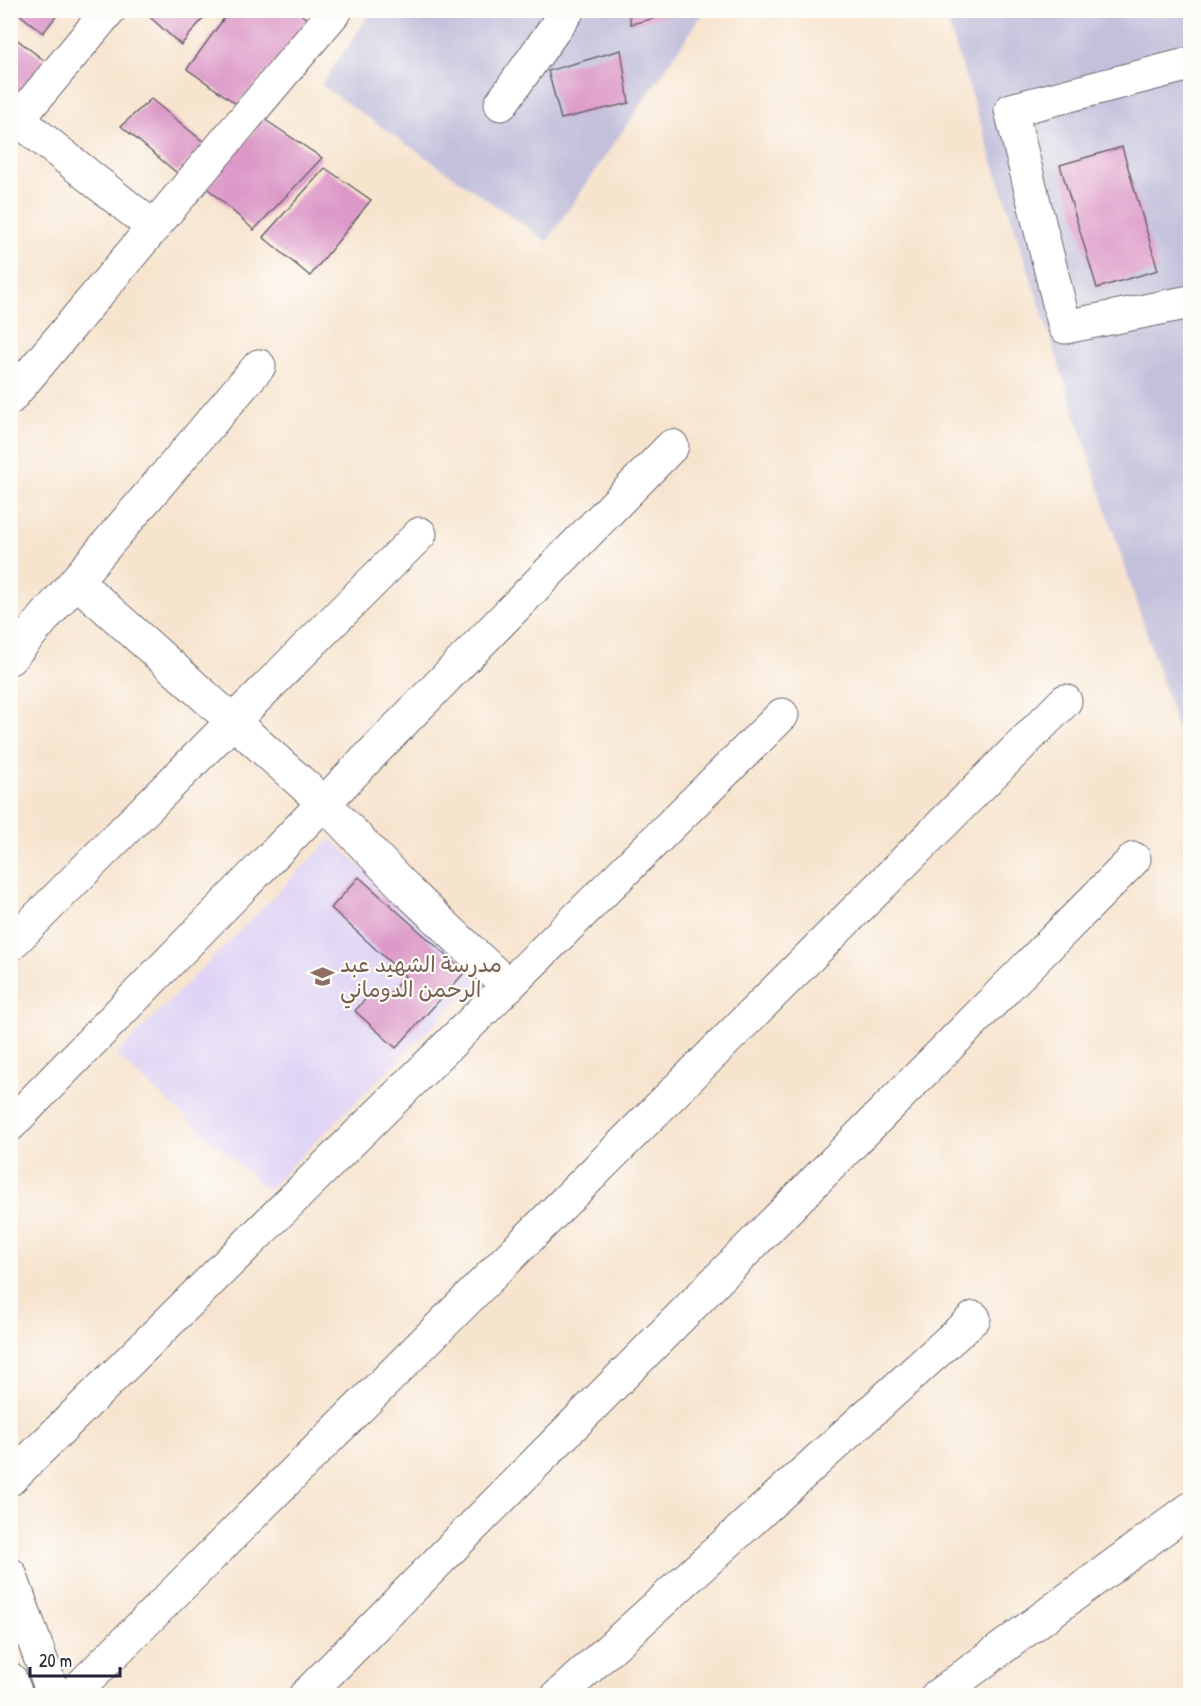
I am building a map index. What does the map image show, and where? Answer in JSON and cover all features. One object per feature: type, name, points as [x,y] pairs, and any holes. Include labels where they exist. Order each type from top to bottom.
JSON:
[{"type":"street","points":[[109,10],[13,120],[154,228]]},
{"type":"street","points":[[10,398],[336,10]]},
{"type":"street","points":[[501,104],[568,10]]},
{"type":"street","points":[[1191,64],[1011,110],[1065,327],[1191,302]]},
{"type":"street","points":[[10,658],[259,366]]},
{"type":"street","points":[[10,1125],[672,446]]},
{"type":"street","points":[[10,945],[420,534]]},
{"type":"street","points":[[76,581],[324,803],[411,894],[508,986]]},
{"type":"street","points":[[71,1695],[1065,700]]},
{"type":"street","points":[[10,1479],[782,716]]},
{"type":"street","points":[[305,1695],[1134,859]]},
{"type":"street","points":[[558,1695],[974,1318]]},
{"type":"street","points":[[937,1695],[1191,1509]]},
{"type":"street","points":[[10,1575],[54,1695]]},
{"type":"street","points":[[10,1679],[17,1695]]},
{"type":"shaded area","points":[[372,11],[705,11],[547,241],[321,85]]},
{"type":"shaded area","points":[[944,11],[1190,11],[1190,767]]},
{"type":"shaded area","points":[[331,839],[481,978],[267,1190],[116,1055]]},
{"type":"building","points":[[14,10],[61,10],[43,33]]},
{"type":"building","points":[[142,10],[210,10],[181,45]]},
{"type":"building","points":[[230,10],[296,10],[310,22],[238,105],[187,69]]},
{"type":"building","points":[[628,10],[684,10],[684,11],[631,24]]},
{"type":"building","points":[[10,34],[46,62],[17,100],[10,95]]},
{"type":"building","points":[[621,50],[629,103],[561,119],[548,71]]},
{"type":"building","points":[[151,99],[205,143],[177,173],[121,126]]},
{"type":"building","points":[[264,119],[322,158],[254,230],[207,188]]},
{"type":"building","points":[[1122,147],[1158,270],[1097,288],[1060,165]]},
{"type":"building","points":[[325,168],[371,200],[310,276],[263,237]]},
{"type":"building","points":[[359,877],[465,972],[396,1048],[355,1011],[375,988],[386,998],[405,976],[331,908]]},
{"type":"place","name":"مدرسة الشهيد عبد الرحمن الدوماني","points":[[322,977]]}]
